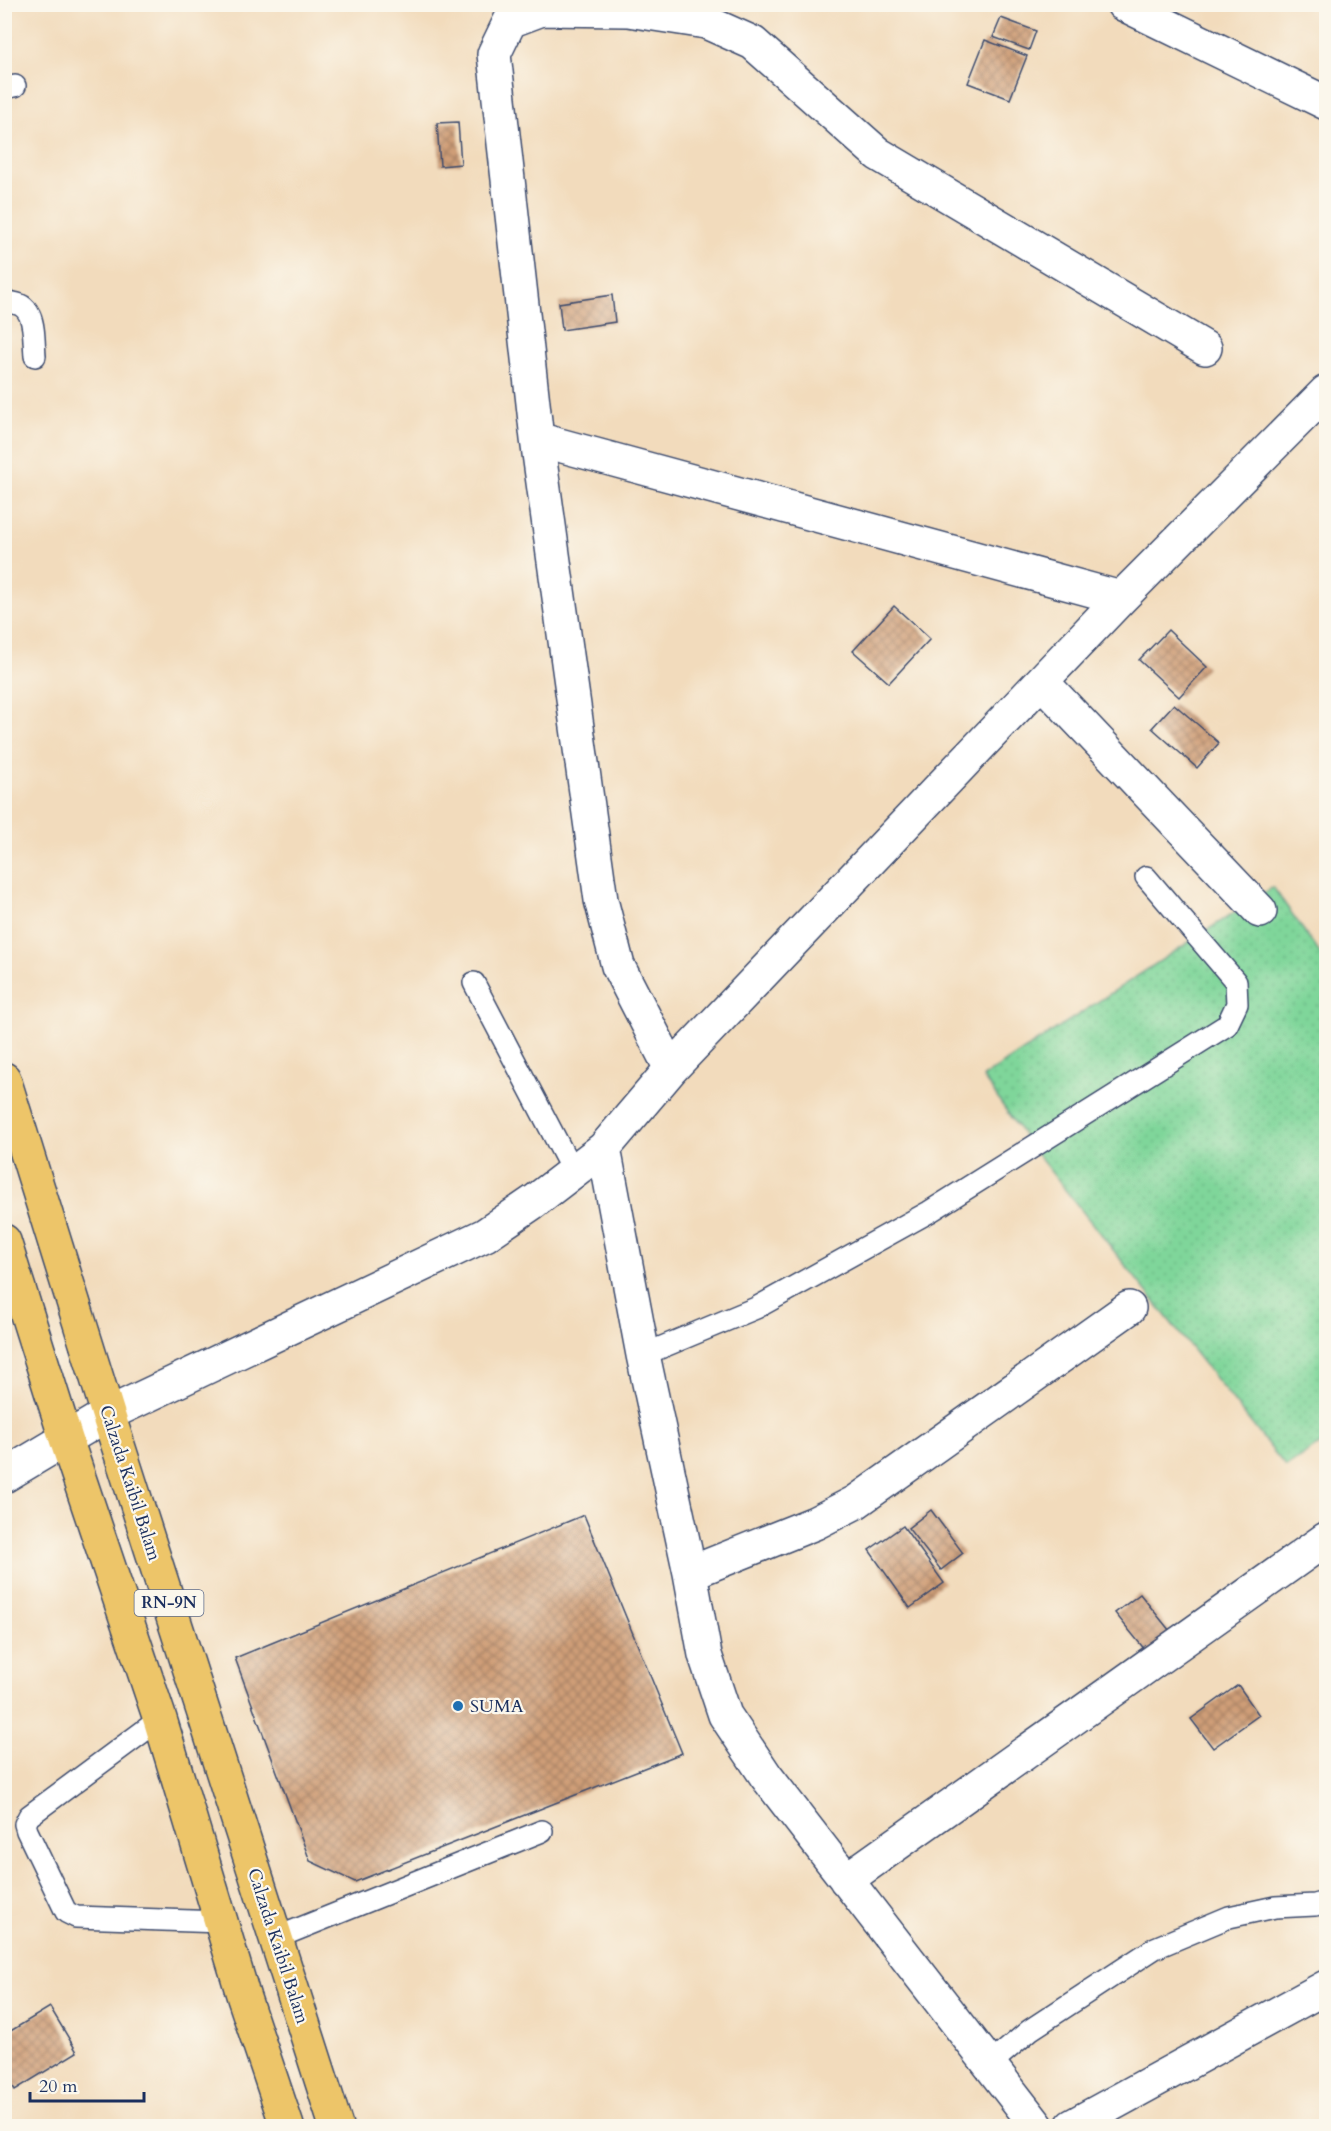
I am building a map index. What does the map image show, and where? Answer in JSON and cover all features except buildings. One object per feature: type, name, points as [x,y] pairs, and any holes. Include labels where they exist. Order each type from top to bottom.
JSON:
[{"type":"main road","name":"Calzada Kaibil Balam","points":[[4,1079],[108,1414],[336,2127]]},
{"type":"main road","name":"RN-9N","points":[[4,1241],[66,1439],[160,1719],[221,1922],[287,2127]]},
{"type":"street","points":[[1129,6],[1326,103]]},
{"type":"street","points":[[671,1069],[618,966],[601,900],[537,439],[494,54],[510,21],[542,9],[628,10],[706,22],[753,43],[878,154],[1205,348]]},
{"type":"street","points":[[4,1476],[108,1414],[485,1235],[604,1148],[671,1069],[1121,598],[1326,392]]},
{"type":"street","points":[[537,439],[1121,598]]},
{"type":"street","points":[[1042,682],[1260,911]]},
{"type":"street","points":[[604,1148],[643,1355],[690,1573],[705,1655],[724,1715],[766,1776],[1037,2127]]},
{"type":"street","points":[[690,1573],[815,1523],[856,1502],[1129,1308]]},
{"type":"street","points":[[846,1880],[1326,1539]]},
{"type":"street","points":[[1072,2127],[1326,1987]]},
{"type":"lane","points":[[4,303],[13,302],[22,305],[31,315],[35,356]]},
{"type":"lane","points":[[643,1355],[756,1308],[930,1212],[1227,1025],[1237,1004],[1236,982],[1146,877]]},
{"type":"lane","points":[[474,982],[573,1172]]},
{"type":"lane","points":[[160,1719],[29,1816],[25,1824],[27,1831],[66,1912],[76,1917],[221,1922]]},
{"type":"lane","points":[[276,1938],[542,1832]]},
{"type":"lane","points":[[989,2065],[1030,2030],[1155,1948],[1229,1917],[1275,1906],[1315,1905],[1326,1902]]},
{"type":"green space","points":[[1273,887],[1326,962],[1326,1440],[1286,1467],[1032,1148],[983,1077]]},
{"type":"place","name":"SUMA","points":[[458,1706]]}]
